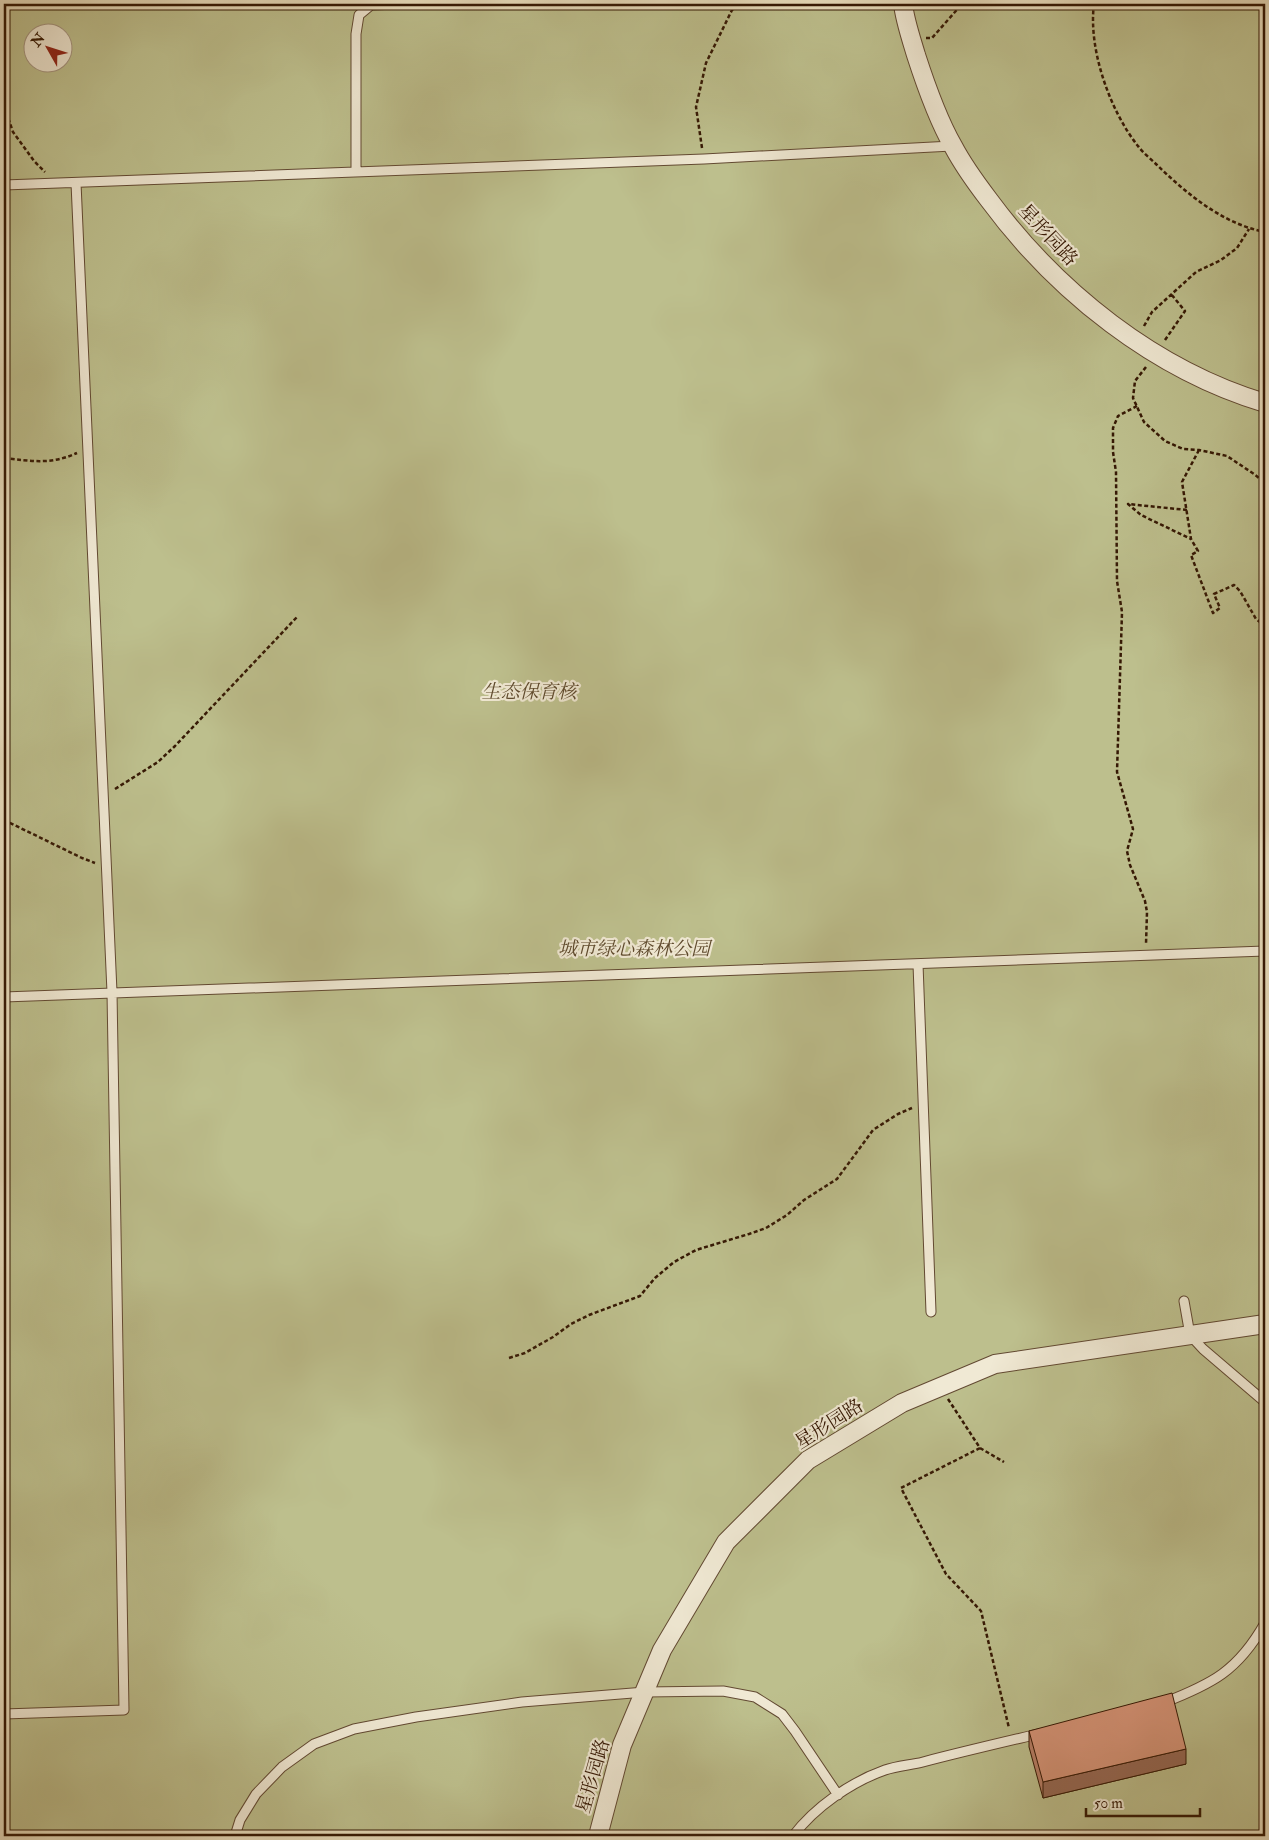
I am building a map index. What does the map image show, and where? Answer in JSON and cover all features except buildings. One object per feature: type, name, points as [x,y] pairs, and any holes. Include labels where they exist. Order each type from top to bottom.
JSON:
[{"type":"street","name":"星形园路","points":[[902,4],[924,80],[952,146],[971,176],[1009,227],[1044,265],[1082,300],[1135,340],[1191,373],[1265,403]]},
{"type":"street","name":"星形园路","points":[[598,1836],[622,1745],[662,1650],[726,1542],[808,1460],[902,1403],[995,1364],[1265,1324]]},
{"type":"lane","points":[[356,172],[356,34],[359,15],[371,4],[398,4]]},
{"type":"lane","points":[[4,185],[704,159],[952,146]]},
{"type":"lane","points":[[4,1714],[124,1710],[112,992],[76,183]]},
{"type":"lane","points":[[4,997],[1265,951]]},
{"type":"lane","points":[[918,964],[930,1312]]},
{"type":"lane","points":[[1184,1301],[1190,1335],[1203,1349],[1265,1402]]},
{"type":"lane","points":[[1151,1707],[1210,1683],[1242,1656],[1256,1639],[1265,1623]]},
{"type":"lane","points":[[235,1836],[240,1820],[256,1794],[282,1767],[314,1744],[354,1729],[416,1717],[522,1702],[644,1692],[723,1691],[755,1697],[782,1714],[795,1730],[838,1795]]},
{"type":"lane","points":[[793,1836],[800,1826],[838,1795],[886,1770],[1049,1732]]},
{"type":"path","points":[[704,159],[696,107],[706,63],[732,10],[738,4]]},
{"type":"path","points":[[912,39],[932,38],[962,4]]},
{"type":"path","points":[[1094,4],[1092,20],[1100,68],[1115,110],[1138,146],[1180,187],[1218,214],[1249,229],[1265,232]]},
{"type":"path","points":[[4,106],[13,132],[34,161],[56,184]]},
{"type":"path","points":[[1135,340],[1152,312],[1196,272],[1221,260],[1238,248],[1249,229]]},
{"type":"path","points":[[1171,294],[1186,311],[1135,380],[1133,398],[1144,422],[1165,441],[1183,449],[1199,450],[1227,456],[1265,483]]},
{"type":"path","points":[[1137,406],[1118,416],[1113,428],[1113,452],[1116,472],[1117,581],[1122,612],[1117,772],[1133,829],[1127,851],[1130,865],[1145,901],[1147,912],[1145,955]]},
{"type":"path","points":[[4,458],[50,462],[65,459],[88,448]]},
{"type":"path","points":[[1199,450],[1182,482],[1191,539],[1198,552],[1190,556],[1213,613],[1220,608],[1214,594],[1234,584],[1256,619],[1265,626]]},
{"type":"path","points":[[1187,510],[1128,504],[1141,515],[1191,539]]},
{"type":"path","points":[[103,797],[158,762],[297,617]]},
{"type":"path","points":[[4,820],[82,858],[106,867]]},
{"type":"path","points":[[509,1358],[525,1353],[589,1315],[640,1296],[655,1278],[674,1262],[696,1250],[766,1228],[837,1179],[873,1130],[898,1114],[923,1104]]},
{"type":"path","points":[[941,1387],[980,1448],[1004,1462]]},
{"type":"path","points":[[980,1448],[901,1488],[946,1574],[981,1612],[1012,1740]]},
{"type":"green space","name":"城市绿心森林公园","points":[[4,4],[1265,4],[1265,1836],[4,1836]]},
{"type":"park label","name":"生态保育核","points":[[529,692]]}]
